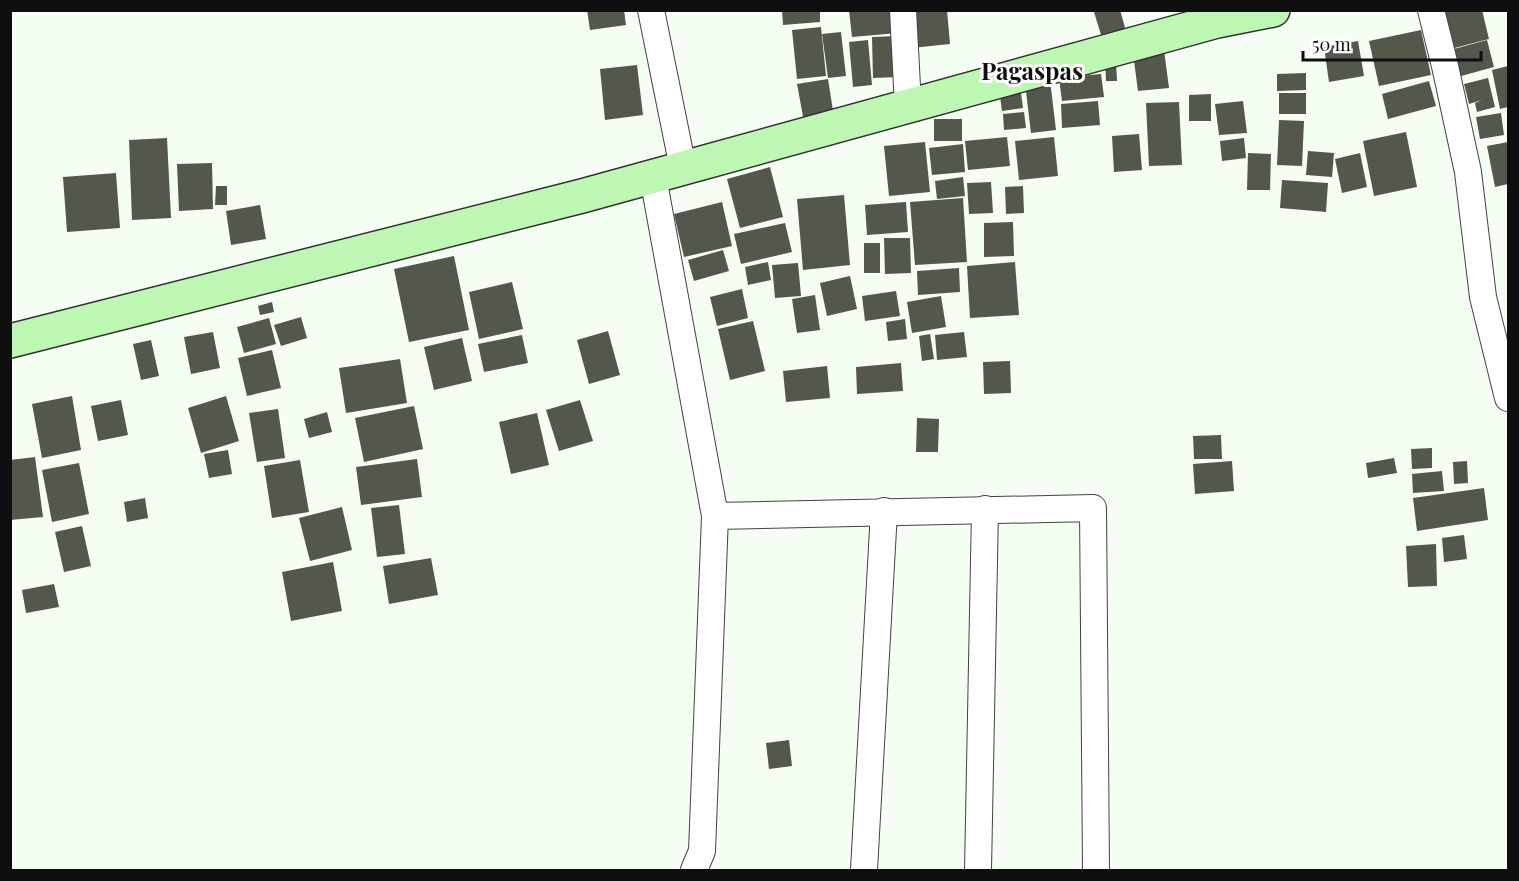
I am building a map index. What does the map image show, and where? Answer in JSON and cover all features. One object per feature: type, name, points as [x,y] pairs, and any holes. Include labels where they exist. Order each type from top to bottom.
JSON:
[{"type":"main road","points":[[10,341],[668,172],[908,106],[1215,16],[1273,10]]},
{"type":"street","points":[[651,10],[668,172],[715,516],[702,851],[694,870]]},
{"type":"street","points":[[903,10],[908,106]]},
{"type":"street","points":[[1431,10],[1468,172],[1483,297],[1509,398]]},
{"type":"street","points":[[715,516],[1093,508],[1096,870]]},
{"type":"street","points":[[978,870],[985,509]]},
{"type":"street","points":[[864,870],[884,511]]},
{"type":"building","points":[[587,10],[624,10],[626,25],[590,30]]},
{"type":"building","points":[[782,10],[820,10],[820,22],[783,25]]},
{"type":"building","points":[[849,10],[896,10],[898,33],[852,37]]},
{"type":"building","points":[[909,10],[947,10],[950,44],[912,48]]},
{"type":"building","points":[[1120,10],[1126,31],[1102,38],[1094,12]]},
{"type":"building","points":[[1432,10],[1482,10],[1489,39],[1443,51]]},
{"type":"building","points":[[821,27],[826,76],[797,79],[792,30]]},
{"type":"building","points":[[1421,30],[1431,75],[1379,86],[1369,41]]},
{"type":"building","points":[[841,32],[846,76],[828,78],[822,34]]},
{"type":"building","points":[[899,36],[899,77],[873,78],[872,37]]},
{"type":"building","points":[[868,40],[872,85],[853,87],[849,42]]},
{"type":"building","points":[[1487,40],[1494,67],[1450,79],[1443,52]]},
{"type":"building","points":[[1358,41],[1364,76],[1329,82],[1324,47]]},
{"type":"building","points":[[1163,42],[1169,88],[1138,91],[1132,46]]},
{"type":"building","points":[[1105,61],[1116,61],[1117,81],[1106,81]]},
{"type":"building","points":[[637,65],[643,115],[605,120],[600,69]]},
{"type":"building","points":[[1508,66],[1508,107],[1500,109],[1492,70]]},
{"type":"building","points":[[1306,73],[1306,90],[1277,91],[1277,74]]},
{"type":"building","points":[[1101,74],[1104,97],[1062,101],[1059,78]]},
{"type":"building","points":[[1488,78],[1495,107],[1477,112],[1475,103],[1482,100],[1469,104],[1464,84]]},
{"type":"building","points":[[828,79],[834,117],[804,122],[797,84]]},
{"type":"building","points":[[1050,80],[1056,130],[1031,133],[1025,83]]},
{"type":"building","points":[[1429,81],[1436,106],[1388,119],[1382,94]]},
{"type":"building","points":[[1020,86],[1023,108],[1002,111],[999,89]]},
{"type":"building","points":[[1279,93],[1306,93],[1306,114],[1279,114]]},
{"type":"building","points":[[1211,94],[1211,121],[1189,121],[1189,95]]},
{"type":"building","points":[[1098,101],[1100,125],[1062,128],[1061,104]]},
{"type":"building","points":[[1243,101],[1247,133],[1219,135],[1215,104]]},
{"type":"building","points":[[1179,102],[1182,165],[1149,166],[1146,103]]},
{"type":"building","points":[[1024,112],[1026,128],[1004,130],[1003,114]]},
{"type":"building","points":[[1501,113],[1504,135],[1480,139],[1476,117]]},
{"type":"building","points":[[934,119],[962,119],[962,141],[934,141]]},
{"type":"building","points":[[1279,120],[1304,121],[1302,166],[1277,165]]},
{"type":"building","points":[[1406,132],[1417,187],[1374,196],[1363,141]]},
{"type":"building","points":[[1139,134],[1142,170],[1114,172],[1112,136]]},
{"type":"building","points":[[1007,137],[1010,166],[968,170],[965,141]]},
{"type":"building","points":[[1054,137],[1058,176],[1019,180],[1015,141]]},
{"type":"building","points":[[167,138],[171,218],[132,220],[129,140]]},
{"type":"building","points":[[1244,138],[1246,158],[1222,161],[1220,141]]},
{"type":"building","points":[[925,142],[930,192],[889,196],[884,146]]},
{"type":"building","points":[[1508,142],[1508,184],[1495,187],[1487,146]]},
{"type":"building","points":[[963,144],[965,172],[932,175],[929,148]]},
{"type":"building","points":[[1308,151],[1334,153],[1332,177],[1306,175]]},
{"type":"building","points":[[1248,153],[1271,154],[1270,190],[1247,190]]},
{"type":"building","points":[[1360,153],[1367,187],[1342,193],[1335,159]]},
{"type":"building","points":[[212,163],[213,209],[179,211],[177,164]]},
{"type":"building","points":[[770,167],[783,217],[740,228],[727,179]]},
{"type":"building","points":[[116,173],[120,228],[67,232],[63,177]]},
{"type":"building","points":[[963,177],[965,196],[937,199],[935,181]]},
{"type":"building","points":[[1282,180],[1328,183],[1326,212],[1280,208]]},
{"type":"building","points":[[991,182],[993,213],[969,214],[967,183]]},
{"type":"building","points":[[216,186],[227,186],[227,205],[215,205]]},
{"type":"building","points":[[1023,186],[1024,213],[1006,214],[1005,187]]},
{"type":"building","points":[[844,195],[850,265],[803,270],[797,199]]},
{"type":"building","points":[[963,198],[967,262],[915,265],[910,202]]},
{"type":"building","points":[[722,202],[732,246],[684,257],[674,214]]},
{"type":"building","points":[[906,202],[908,232],[867,235],[865,205]]},
{"type":"building","points":[[260,205],[266,239],[231,245],[226,211]]},
{"type":"building","points":[[1013,222],[1014,256],[984,257],[984,223]]},
{"type":"building","points":[[785,223],[792,252],[741,264],[734,234]]},
{"type":"building","points":[[884,238],[910,238],[911,273],[885,274]]},
{"type":"building","points":[[864,243],[880,243],[880,273],[864,273]]},
{"type":"building","points":[[723,250],[729,271],[694,281],[688,260]]},
{"type":"building","points":[[454,256],[469,330],[409,342],[394,269]]},
{"type":"building","points":[[768,262],[771,280],[748,285],[745,267]]},
{"type":"building","points":[[1015,262],[1019,315],[970,318],[967,266]]},
{"type":"building","points":[[798,263],[801,296],[775,298],[772,265]]},
{"type":"building","points":[[959,268],[960,292],[918,295],[917,271]]},
{"type":"building","points":[[850,276],[857,309],[827,316],[820,283]]},
{"type":"building","points":[[512,282],[523,329],[479,339],[469,292]]},
{"type":"building","points":[[742,289],[748,318],[717,326],[710,297]]},
{"type":"building","points":[[896,291],[900,316],[865,321],[862,296]]},
{"type":"building","points":[[815,295],[820,330],[797,333],[792,299]]},
{"type":"building","points":[[941,296],[946,327],[912,333],[907,302]]},
{"type":"building","points":[[272,302],[274,312],[260,315],[258,306]]},
{"type":"building","points":[[301,317],[307,338],[281,346],[274,325]]},
{"type":"building","points":[[269,318],[276,344],[244,353],[237,327]]},
{"type":"building","points":[[905,319],[907,339],[888,341],[886,322]]},
{"type":"building","points":[[753,321],[765,371],[730,380],[718,329]]},
{"type":"building","points":[[608,331],[620,375],[589,384],[577,340]]},
{"type":"building","points":[[213,332],[220,368],[191,374],[184,337]]},
{"type":"building","points":[[964,332],[967,357],[937,360],[935,335]]},
{"type":"building","points":[[930,334],[934,359],[922,361],[919,336]]},
{"type":"building","points":[[522,335],[528,363],[484,372],[478,344]]},
{"type":"building","points":[[462,338],[472,381],[434,390],[424,347]]},
{"type":"building","points":[[151,340],[159,376],[141,380],[133,344]]},
{"type":"building","points":[[272,350],[281,388],[247,396],[238,358]]},
{"type":"building","points":[[400,359],[407,403],[346,413],[339,368]]},
{"type":"building","points":[[1010,361],[1011,393],[984,394],[983,362]]},
{"type":"building","points":[[901,363],[903,391],[857,394],[856,367]]},
{"type":"building","points":[[827,366],[830,398],[786,402],[783,371]]},
{"type":"building","points":[[72,396],[81,450],[42,458],[32,404]]},
{"type":"building","points":[[226,396],[239,441],[201,453],[188,408]]},
{"type":"building","points":[[121,400],[128,435],[98,441],[91,406]]},
{"type":"building","points":[[580,400],[593,441],[559,451],[546,410]]},
{"type":"building","points":[[414,406],[423,449],[364,462],[355,418]]},
{"type":"building","points":[[278,409],[285,458],[257,462],[249,413]]},
{"type":"building","points":[[327,412],[332,432],[309,438],[304,419]]},
{"type":"building","points":[[537,413],[549,465],[511,474],[499,422]]},
{"type":"building","points":[[917,418],[939,419],[938,452],[916,452]]},
{"type":"building","points":[[1221,435],[1222,459],[1194,459],[1193,436]]},
{"type":"building","points":[[1432,448],[1432,468],[1412,469],[1411,449]]},
{"type":"building","points":[[228,450],[232,474],[209,478],[204,454]]},
{"type":"building","points":[[35,457],[43,517],[10,520],[10,460]]},
{"type":"building","points":[[1394,458],[1397,473],[1368,478],[1366,463]]},
{"type":"building","points":[[417,459],[422,497],[361,505],[356,467]]},
{"type":"building","points":[[300,460],[309,512],[272,518],[264,466]]},
{"type":"building","points":[[1232,461],[1234,491],[1195,494],[1193,464]]},
{"type":"building","points":[[1467,461],[1468,483],[1454,484],[1453,462]]},
{"type":"building","points":[[79,463],[89,514],[52,522],[42,470]]},
{"type":"building","points":[[1442,471],[1444,491],[1413,493],[1412,474]]},
{"type":"building","points":[[1484,488],[1488,520],[1417,531],[1413,498]]},
{"type":"building","points":[[145,498],[148,518],[127,522],[124,502]]},
{"type":"building","points":[[399,505],[405,554],[377,557],[371,508]]},
{"type":"building","points":[[342,507],[352,550],[310,561],[299,518]]},
{"type":"building","points":[[82,526],[91,566],[64,572],[55,532]]},
{"type":"building","points":[[1464,535],[1467,559],[1444,562],[1442,538]]},
{"type":"building","points":[[1436,544],[1437,586],[1408,587],[1406,546]]},
{"type":"building","points":[[431,558],[438,595],[389,604],[383,566]]},
{"type":"building","points":[[333,562],[342,611],[291,621],[282,572]]},
{"type":"building","points":[[54,584],[59,607],[26,613],[22,590]]},
{"type":"building","points":[[789,740],[792,766],[769,769],[766,743]]},
{"type":"district","name":"Pagaspas","points":[[1032,72]]}]
